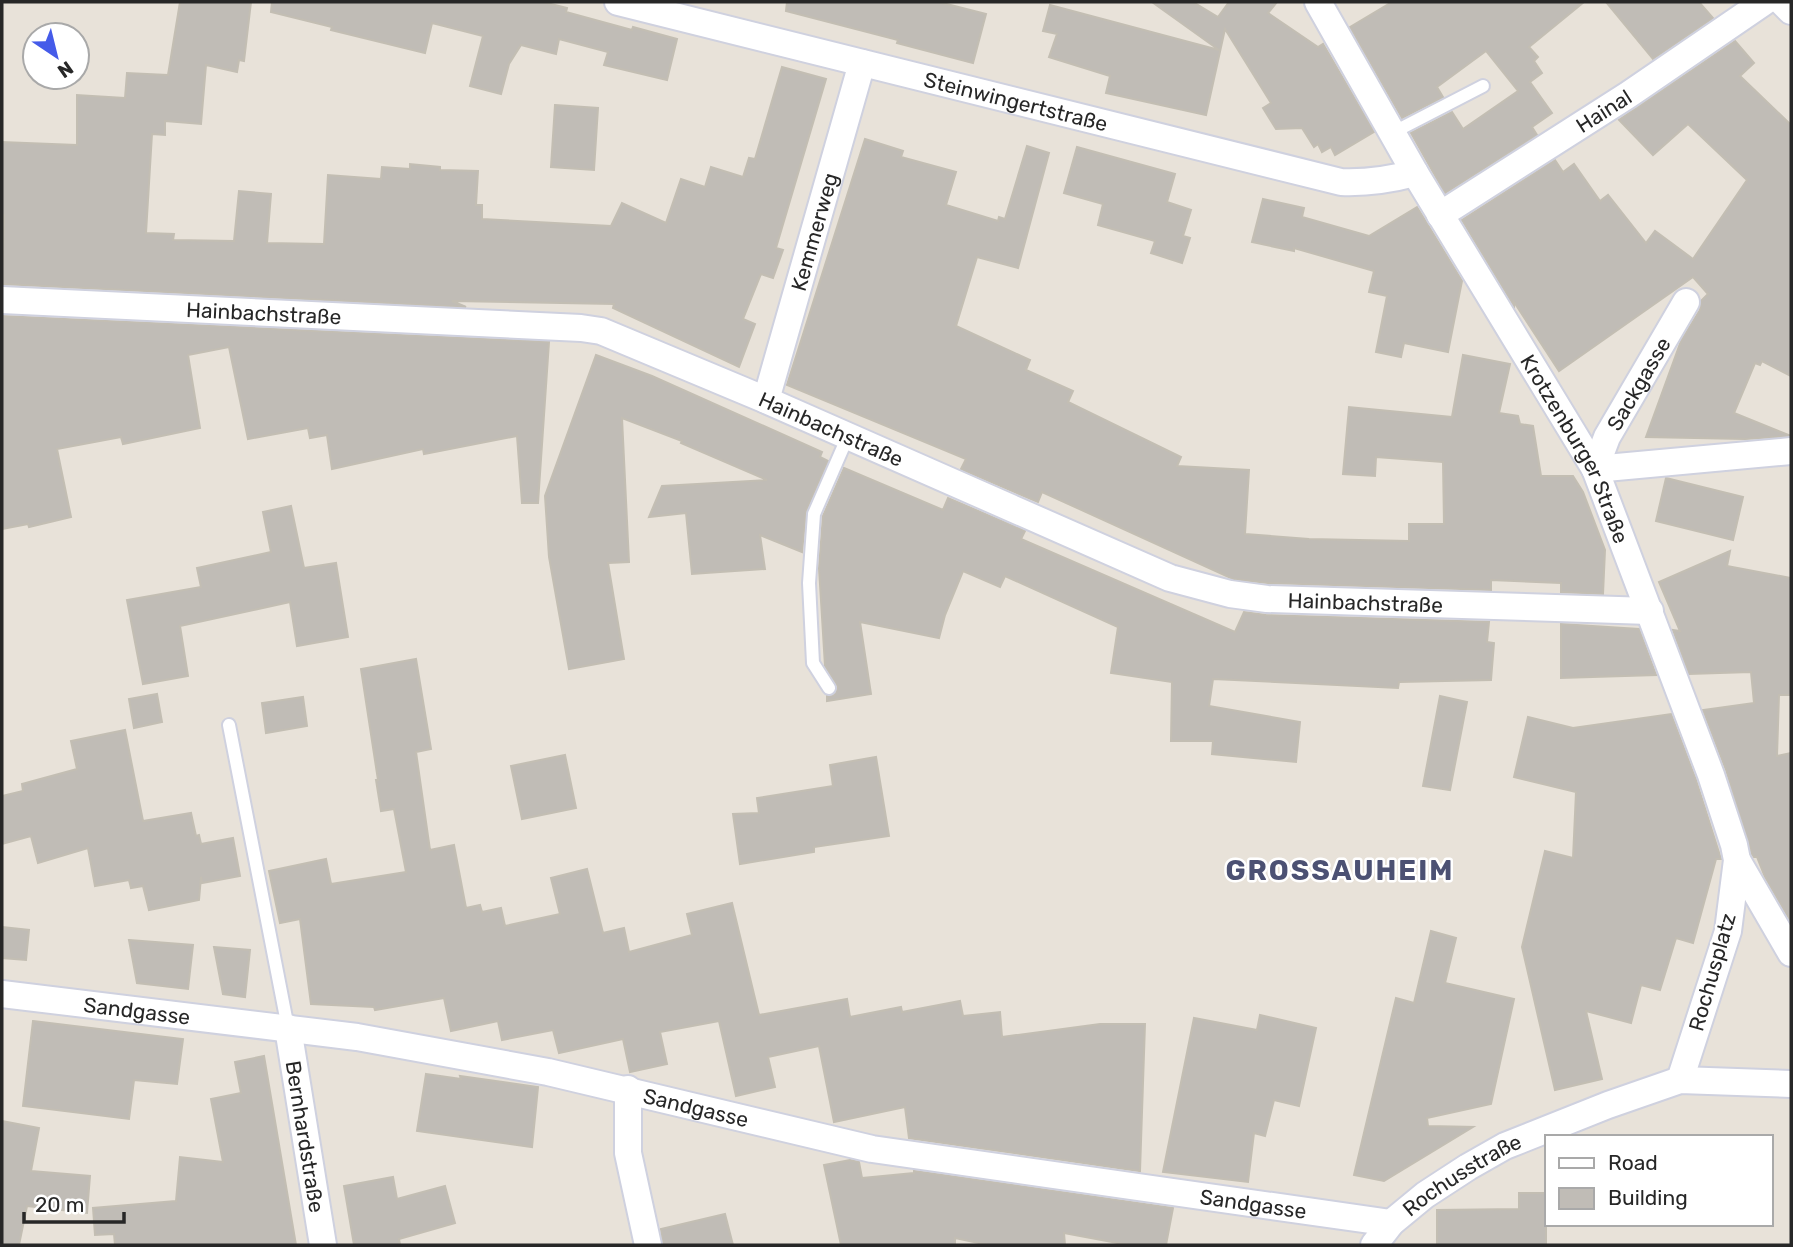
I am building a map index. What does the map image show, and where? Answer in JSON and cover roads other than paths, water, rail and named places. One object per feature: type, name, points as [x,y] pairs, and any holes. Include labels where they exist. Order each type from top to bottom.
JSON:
[{"type":"street","name":"Steinwingertstraße","points":[[618,2],[1341,182],[1374,182],[1415,173]]},
{"type":"street","name":"Krotzenburger Straße","points":[[1318,2],[1415,173],[1595,469],[1711,775],[1737,860],[1728,931]]},
{"type":"street","name":"Hainal","points":[[1440,215],[1628,95],[1764,2]]},
{"type":"street","points":[[1783,2],[1791,11]]},
{"type":"street","name":"Kemmerweg","points":[[766,400],[863,63]]},
{"type":"street","name":"Hainbachstraße","points":[[2,300],[581,328],[617,335],[1170,578],[1230,594],[1267,599],[1650,611]]},
{"type":"street","name":"Sackgasse","points":[[1595,469],[1607,437],[1686,302]]},
{"type":"street","points":[[1595,469],[1791,451]]},
{"type":"street","name":"Rochusplatz","points":[[1737,860],[1791,953]]},
{"type":"street","name":"Rochusplatz","points":[[1681,1080],[1728,931]]},
{"type":"street","name":"Sandgasse","points":[[2,994],[414,1046],[628,1089],[873,1149],[1391,1223]]},
{"type":"street","name":"Bernhardstraße","points":[[288,1028],[323,1245]]},
{"type":"street","points":[[1681,1080],[1791,1084]]},
{"type":"street","name":"Rochusstraße","points":[[1374,1245],[1391,1223],[1425,1195],[1505,1146],[1608,1105],[1681,1080]]},
{"type":"street","points":[[628,1089],[628,1153],[648,1245]]},
{"type":"lane","points":[[1392,133],[1483,86]]},
{"type":"lane","points":[[829,688],[813,663],[809,583],[814,514],[848,436]]},
{"type":"lane","points":[[229,725],[288,1028]]},
{"type":"district","name":"GROSSAUHEIM","points":[[1340,870]]}]
